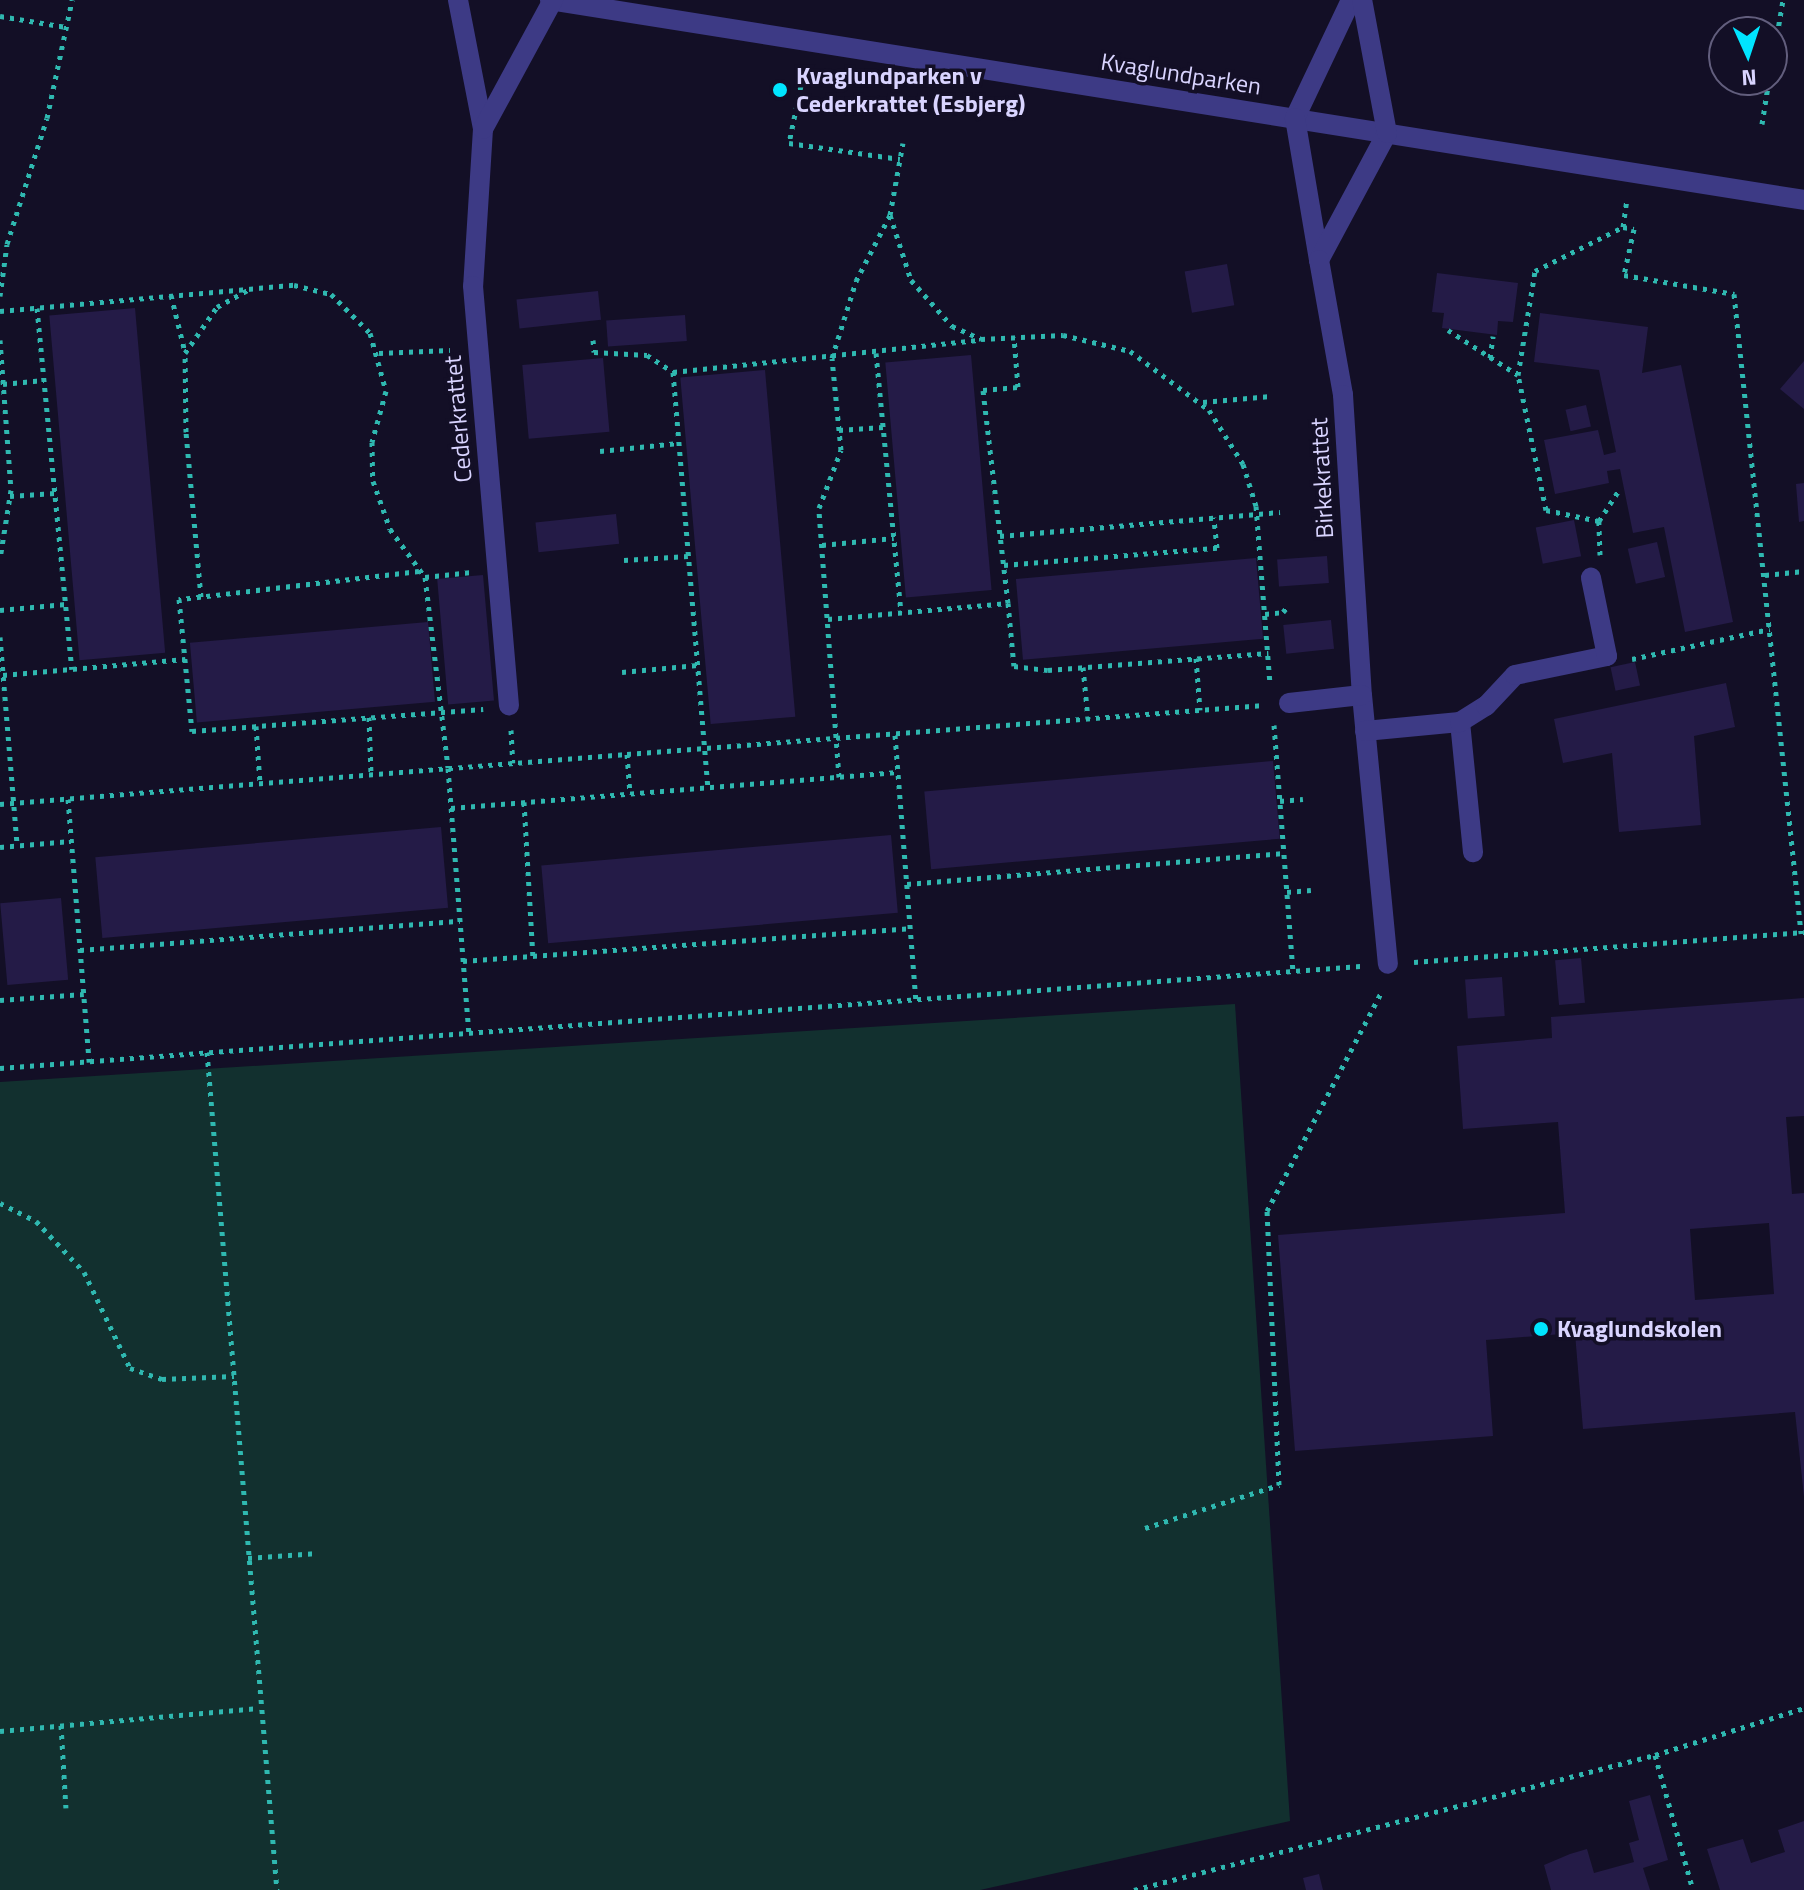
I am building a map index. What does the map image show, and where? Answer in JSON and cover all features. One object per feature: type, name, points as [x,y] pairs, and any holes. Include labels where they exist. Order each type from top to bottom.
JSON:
[{"type":"street","name":"Cederkrattet","points":[[458,0],[483,129],[473,286],[497,569],[502,706]]},
{"type":"street","name":"Cederkrattet","points":[[483,129],[552,0]]},
{"type":"street","name":"Kvaglundparken","points":[[552,0],[1804,200]]},
{"type":"street","points":[[1295,118],[1351,0]]},
{"type":"street","points":[[1319,260],[1387,133],[1362,0]]},
{"type":"street","name":"Birkekrattet","points":[[1295,118],[1343,395],[1362,695],[1388,964]]},
{"type":"street","points":[[1365,731],[1460,722],[1486,706],[1515,675],[1607,656],[1591,578]]},
{"type":"street","points":[[1281,703],[1362,695]]},
{"type":"street","points":[[1460,722],[1473,852]]},
{"type":"path","points":[[0,296],[7,244],[47,118],[72,0]]},
{"type":"path","points":[[0,16],[66,27]]},
{"type":"path","points":[[810,41],[789,143],[900,159]]},
{"type":"path","points":[[1762,124],[1766,96]]},
{"type":"path","points":[[839,777],[819,508],[841,450],[832,358],[856,281],[890,215],[903,143]]},
{"type":"path","points":[[1623,227],[1631,172]]},
{"type":"path","points":[[890,215],[911,280],[928,303],[952,326],[981,339]]},
{"type":"path","points":[[0,1068],[1802,932],[1734,294],[1624,275],[1634,229],[1623,227],[1535,271],[1518,375],[1546,510],[1599,521]]},
{"type":"path","points":[[0,311],[294,285],[331,294],[370,333],[379,353],[386,391],[372,442],[373,481],[390,529],[425,577],[448,768],[469,1033]]},
{"type":"path","points":[[185,353],[217,307],[254,287]]},
{"type":"path","points":[[171,295],[185,353],[186,432],[201,597]]},
{"type":"path","points":[[37,308],[72,669]]},
{"type":"path","points":[[1448,330],[1518,375]]},
{"type":"path","points":[[593,340],[594,352],[647,355],[673,372],[832,358],[981,339],[1063,335],[1130,351],[1202,402],[1243,464],[1257,513],[1268,653],[1281,703],[1280,801],[1293,971]]},
{"type":"path","points":[[1490,358],[1493,336]]},
{"type":"path","points":[[1014,337],[1018,387],[983,390],[1014,666],[1083,667],[1268,653]]},
{"type":"path","points":[[0,340],[10,496],[0,559]]},
{"type":"path","points":[[379,353],[478,349]]},
{"type":"path","points":[[876,353],[901,612]]},
{"type":"path","points":[[673,372],[708,788]]},
{"type":"path","points":[[3,384],[44,380]]},
{"type":"path","points":[[1202,402],[1271,396]]},
{"type":"path","points":[[839,430],[883,427]]},
{"type":"path","points":[[600,451],[679,443]]},
{"type":"path","points":[[1591,578],[1600,556],[1599,521],[1619,490]]},
{"type":"path","points":[[10,496],[55,493]]},
{"type":"path","points":[[1000,536],[1280,512]]},
{"type":"path","points":[[1004,565],[1217,548],[1214,517]]},
{"type":"path","points":[[822,545],[894,538]]},
{"type":"path","points":[[624,560],[688,556]]},
{"type":"path","points":[[425,577],[497,569]]},
{"type":"path","points":[[420,571],[179,599],[192,731],[502,706]]},
{"type":"path","points":[[1765,575],[1804,571]]},
{"type":"path","points":[[828,619],[1008,603]]},
{"type":"path","points":[[0,610],[66,604]]},
{"type":"path","points":[[1265,614],[1283,612],[1289,605]]},
{"type":"path","points":[[1607,656],[1629,659],[1770,629]]},
{"type":"path","points":[[0,637],[17,846]]},
{"type":"path","points":[[1196,658],[1200,710]]},
{"type":"path","points":[[3,675],[185,659]]},
{"type":"path","points":[[622,672],[698,665]]},
{"type":"path","points":[[1083,667],[1088,719]]},
{"type":"path","points":[[0,804],[1281,703]]},
{"type":"path","points":[[369,717],[371,774]]},
{"type":"path","points":[[256,726],[260,783]]},
{"type":"path","points":[[895,735],[916,999]]},
{"type":"path","points":[[627,754],[630,794]]},
{"type":"path","points":[[451,808],[898,772]]},
{"type":"path","points":[[68,799],[89,1062]]},
{"type":"path","points":[[1280,801],[1303,799]]},
{"type":"path","points":[[524,802],[533,956]]},
{"type":"path","points":[[0,847],[71,841]]},
{"type":"path","points":[[907,884],[1284,853]]},
{"type":"path","points":[[1287,892],[1311,890]]},
{"type":"path","points":[[80,950],[460,921]]},
{"type":"path","points":[[463,961],[910,928]]},
{"type":"path","points":[[1145,1528],[1279,1485],[1267,1211],[1382,992],[1388,964]]},
{"type":"path","points":[[0,1000],[84,994]]},
{"type":"path","points":[[207,1052],[259,1708],[277,1890]]},
{"type":"path","points":[[0,1203],[36,1221],[84,1272],[130,1368],[162,1379],[234,1376]]},
{"type":"path","points":[[248,1558],[318,1553]]},
{"type":"path","points":[[0,1731],[259,1708]]},
{"type":"path","points":[[1134,1890],[1655,1755],[1804,1708]]},
{"type":"path","points":[[61,1725],[66,1808]]},
{"type":"path","points":[[1655,1755],[1693,1890]]},
{"type":"green space","points":[[1235,1004],[1290,1821],[980,1890],[0,1890],[0,1082]]},
{"type":"building","points":[[1227,264],[1234,305],[1192,313],[1185,271]]},
{"type":"building","points":[[1437,273],[1518,283],[1513,322],[1498,321],[1497,335],[1442,328],[1444,313],[1432,312]]},
{"type":"building","points":[[598,291],[601,320],[519,328],[516,300]]},
{"type":"building","points":[[135,308],[165,653],[79,660],[49,315]]},
{"type":"building","points":[[1540,313],[1648,327],[1642,373],[1681,365],[1733,622],[1685,632],[1664,527],[1633,533],[1620,469],[1607,471],[1609,483],[1555,494],[1544,440],[1598,430],[1604,455],[1616,452],[1599,370],[1534,362]]},
{"type":"building","points":[[685,315],[687,341],[608,346],[606,321]]},
{"type":"building","points":[[971,355],[992,590],[906,598],[885,362]]},
{"type":"building","points":[[603,358],[609,432],[529,439],[522,365]]},
{"type":"building","points":[[1804,361],[1804,409],[1780,389]]},
{"type":"building","points":[[765,370],[795,717],[711,724],[680,377]]},
{"type":"building","points":[[1586,405],[1591,426],[1570,431],[1566,410]]},
{"type":"building","points":[[1804,483],[1804,521],[1799,522],[1796,484]]},
{"type":"building","points":[[616,514],[619,544],[539,552],[535,522]]},
{"type":"building","points":[[1574,520],[1581,556],[1543,564],[1536,527]]},
{"type":"building","points":[[1657,542],[1665,577],[1636,584],[1628,549]]},
{"type":"building","points":[[1327,556],[1329,583],[1279,586],[1277,559]]},
{"type":"building","points":[[1256,558],[1263,639],[1023,660],[1016,579]]},
{"type":"building","points":[[483,575],[494,701],[448,705],[437,579]]},
{"type":"building","points":[[1331,620],[1334,649],[1286,654],[1283,625]]},
{"type":"building","points":[[428,622],[435,702],[197,723],[190,643]]},
{"type":"building","points":[[1635,662],[1640,685],[1616,691],[1611,667]]},
{"type":"building","points":[[1726,683],[1735,727],[1694,736],[1701,825],[1619,832],[1612,753],[1563,763],[1554,719]]},
{"type":"building","points":[[1273,761],[1280,839],[931,869],[924,792]]},
{"type":"building","points":[[441,827],[448,908],[102,938],[95,857]]},
{"type":"building","points":[[891,835],[898,913],[548,943],[541,866]]},
{"type":"building","points":[[61,898],[68,980],[7,985],[0,903]]},
{"type":"building","points":[[1581,958],[1585,1003],[1559,1005],[1555,960]]},
{"type":"building","points":[[1502,977],[1505,1016],[1468,1018],[1465,980]]},
{"type":"building","points":[[1804,998],[1804,1116],[1786,1117],[1792,1194],[1804,1193],[1804,1497],[1795,1412],[1583,1429],[1575,1333],[1486,1340],[1493,1436],[1295,1451],[1278,1235],[1565,1213],[1558,1122],[1463,1129],[1457,1046],[1552,1038],[1551,1017]],"holes":[[[1769,1223],[1774,1294],[1695,1300],[1690,1229]]]},
{"type":"building","points":[[1650,1795],[1668,1860],[1643,1868],[1650,1890],[1551,1890],[1544,1865],[1570,1854],[1587,1849],[1594,1873],[1634,1862],[1629,1843],[1639,1840],[1629,1801]]},
{"type":"building","points":[[1804,1821],[1804,1890],[1720,1890],[1707,1849],[1743,1839],[1751,1863],[1785,1852],[1778,1830]]},
{"type":"building","points":[[1319,1874],[1323,1890],[1306,1890],[1303,1878]]},
{"type":"place","name":"Kvaglundparken v Cederkrattet (Esbjerg)","points":[[780,90]]},
{"type":"place","name":"Kvaglundskolen","points":[[1541,1329]]}]
